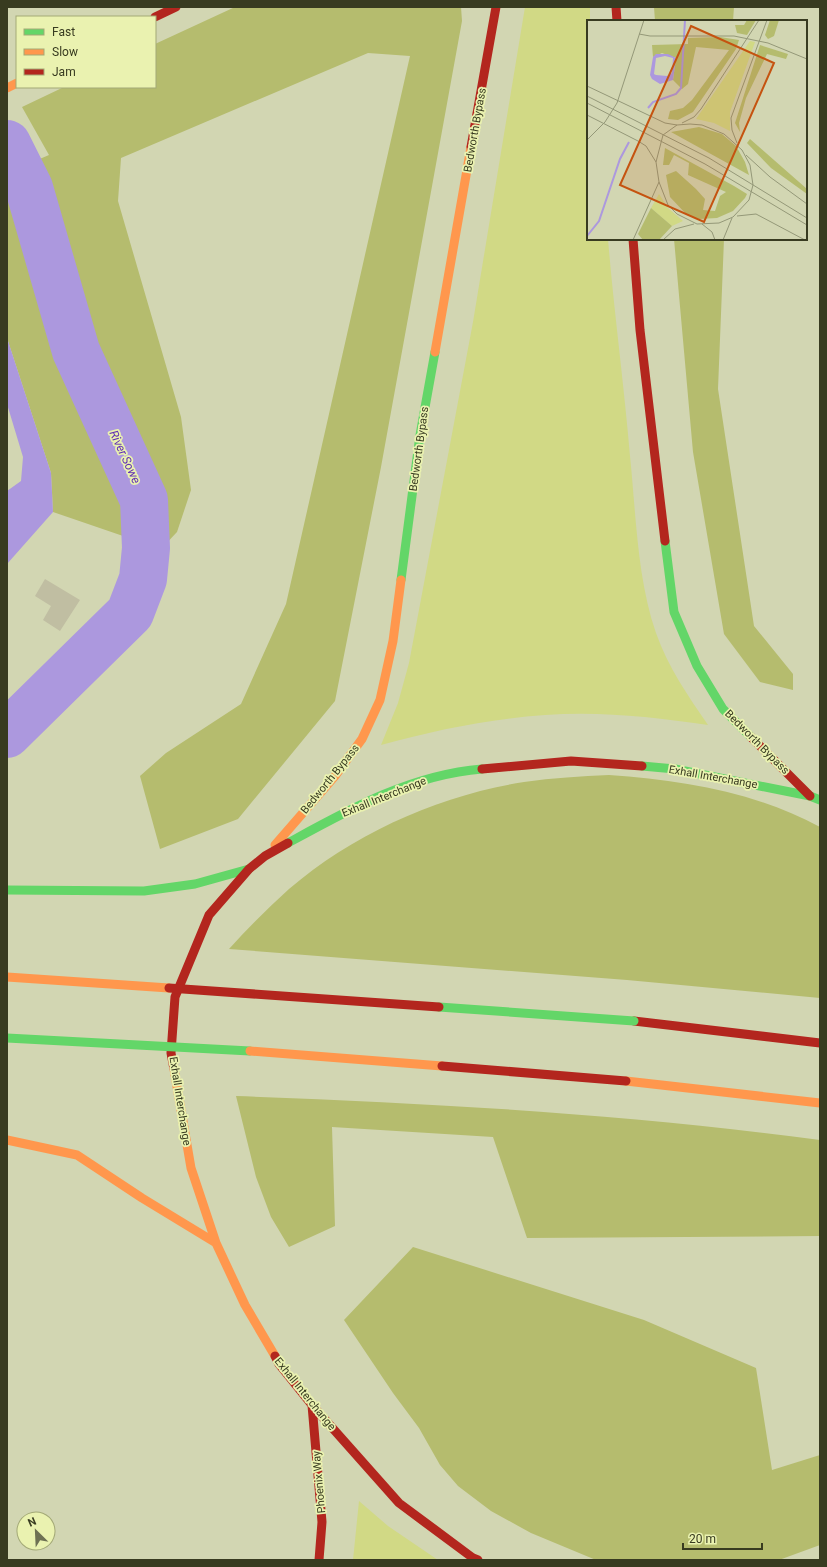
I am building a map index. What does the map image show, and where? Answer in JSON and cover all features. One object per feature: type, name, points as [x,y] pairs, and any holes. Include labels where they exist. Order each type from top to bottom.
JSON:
[{"type":"main road","points":[[156,17],[176,7]]},
{"type":"main road","name":"Bedworth Bypass","points":[[265,856],[335,776],[362,740],[380,700],[393,641],[420,435],[496,7]]},
{"type":"main road","points":[[616,7],[617,20]]},
{"type":"main road","points":[[7,88],[16,83]]},
{"type":"main road","name":"Bedworth Bypass","points":[[633,240],[640,330],[674,612],[697,666],[723,709],[810,796]]},
{"type":"main road","name":"Exhall Interchange","points":[[478,1560],[473,1558],[399,1503],[312,1405],[279,1364],[245,1305],[216,1243],[191,1168],[171,1053],[174,997],[209,914],[249,869],[265,856],[354,807],[422,780],[459,771],[572,761],[675,769],[810,796],[820,800]]},
{"type":"main road","points":[[7,890],[144,891],[195,884],[249,869]]},
{"type":"main road","points":[[7,976],[634,1021],[820,1042]]},
{"type":"main road","points":[[7,1038],[278,1052],[626,1081],[820,1104]]},
{"type":"main road","points":[[7,1140],[77,1155],[142,1198],[216,1243]]},
{"type":"main road","name":"Phoenix Way","points":[[312,1405],[322,1522],[319,1560]]},
{"type":"green space","points":[[235,7],[461,7],[462,21],[381,467],[335,701],[238,819],[160,849],[140,776],[166,753],[241,704],[286,604],[410,56],[368,53],[121,158],[118,201],[181,417],[191,490],[177,532],[161,549],[53,512],[51,473],[7,338],[7,173],[49,155],[22,107],[62,88],[156,88],[156,44]]},
{"type":"green space","points":[[525,7],[590,7],[590,20],[587,20],[587,240],[608,240],[628,429],[638,546],[650,612],[656,633],[666,658],[679,681],[708,725],[607,714],[545,715],[503,719],[462,726],[381,745],[398,703],[409,663],[473,322]]},
{"type":"green space","points":[[654,7],[734,7],[733,20],[655,20]]},
{"type":"green space","points":[[674,240],[724,240],[718,389],[754,626],[793,674],[793,690],[760,682],[724,634],[693,452]]},
{"type":"green space","points":[[609,775],[691,784],[744,796],[795,815],[820,827],[820,998],[627,980],[229,949],[281,896],[314,869],[341,850],[399,819],[461,796],[492,788],[546,779]]},
{"type":"green space","points":[[236,1096],[456,1106],[602,1116],[820,1140],[820,1236],[527,1238],[493,1137],[332,1127],[335,1226],[289,1247],[271,1217],[256,1177]]},
{"type":"green space","points":[[413,1247],[644,1320],[756,1368],[772,1470],[820,1455],[820,1545],[779,1560],[596,1560],[531,1533],[491,1511],[458,1486],[440,1465],[419,1428],[393,1393],[344,1320]]},
{"type":"green space","points":[[359,1501],[388,1526],[438,1560],[353,1560]]},
{"type":"shaded area","points":[[7,338],[51,473],[53,512],[7,564],[7,491],[21,481],[23,457],[7,404]]},
{"type":"building","points":[[45,579],[80,600],[60,631],[43,620],[51,606],[35,596]]},
{"type":"waterway","name":"River Sowe","points":[[7,144],[29,188],[76,351],[144,500],[146,548],[143,579],[130,613],[7,734]]},
{"type":"traffic: fast","points":[[401,580],[420,435],[435,352]]},
{"type":"traffic: fast","points":[[665,541],[674,612],[697,666],[723,709],[751,737]]},
{"type":"traffic: fast","points":[[642,766],[675,769],[810,796],[820,800]]},
{"type":"traffic: fast","points":[[288,843],[358,806],[405,786],[430,778],[482,769]]},
{"type":"traffic: fast","points":[[7,890],[144,891],[195,884],[249,869]]},
{"type":"traffic: fast","points":[[439,1007],[634,1021]]},
{"type":"traffic: fast","points":[[7,1038],[250,1051]]},
{"type":"traffic: slow","points":[[7,88],[16,84]]},
{"type":"traffic: slow","points":[[435,352],[471,147]]},
{"type":"traffic: slow","points":[[275,845],[335,776],[362,739],[380,700],[393,641],[401,580]]},
{"type":"traffic: slow","points":[[7,977],[169,988]]},
{"type":"traffic: slow","points":[[250,1051],[442,1066]]},
{"type":"traffic: slow","points":[[174,1069],[191,1168],[216,1243],[245,1305],[275,1356]]},
{"type":"traffic: slow","points":[[626,1081],[820,1103]]},
{"type":"traffic: slow","points":[[7,1140],[77,1155],[142,1198],[216,1243]]},
{"type":"traffic: jam","points":[[156,17],[176,7]]},
{"type":"traffic: jam","points":[[471,147],[496,7]]},
{"type":"traffic: jam","points":[[616,7],[617,20]]},
{"type":"traffic: jam","points":[[633,240],[640,330],[665,541]]},
{"type":"traffic: jam","points":[[751,737],[810,796]]},
{"type":"traffic: jam","points":[[482,769],[571,761],[642,766]]},
{"type":"traffic: jam","points":[[174,1069],[171,1053],[175,997],[209,915],[249,869],[265,856],[288,843]]},
{"type":"traffic: jam","points":[[169,988],[439,1007]]},
{"type":"traffic: jam","points":[[634,1021],[820,1043]]},
{"type":"traffic: jam","points":[[442,1066],[626,1081]]},
{"type":"traffic: jam","points":[[275,1356],[279,1364],[312,1405],[399,1503],[473,1558],[478,1560]]},
{"type":"traffic: jam","points":[[312,1405],[322,1522],[319,1560]]}]
